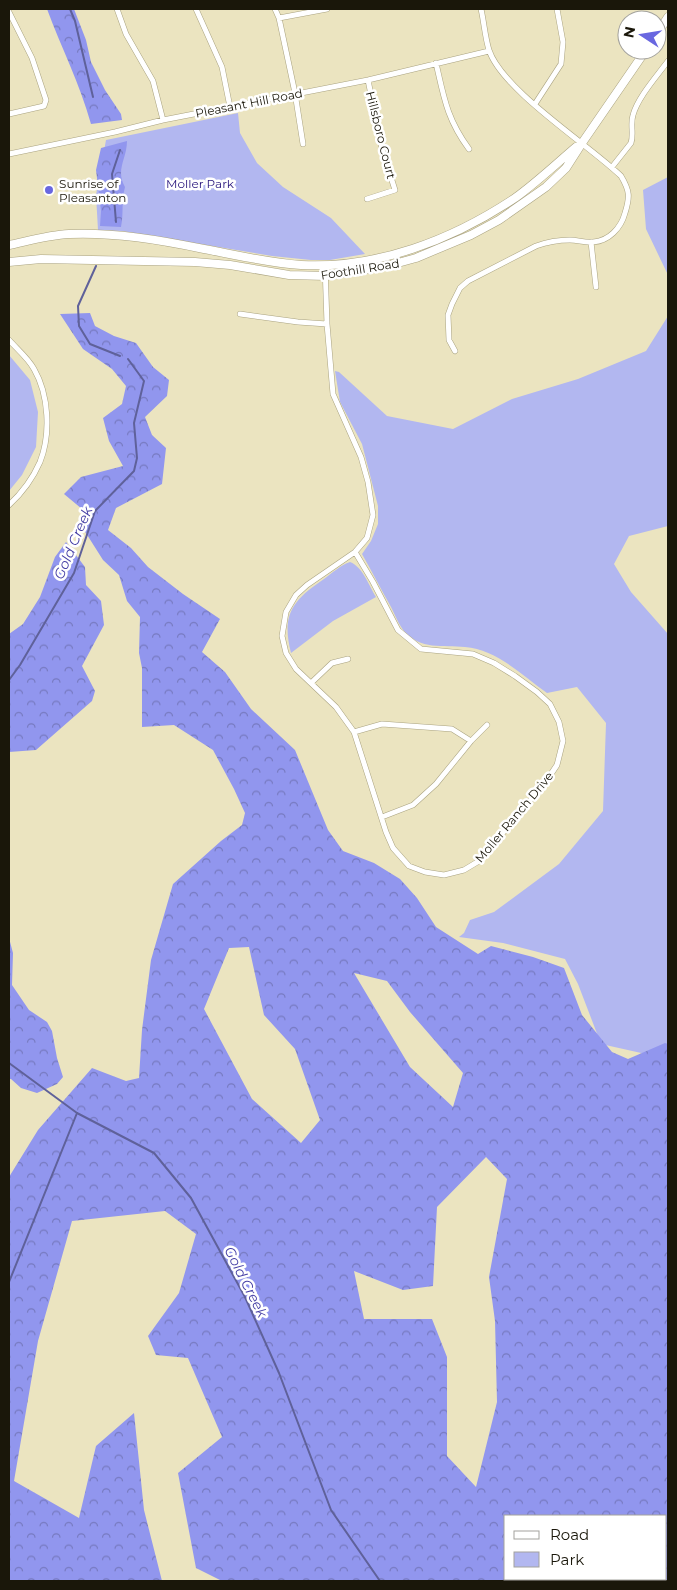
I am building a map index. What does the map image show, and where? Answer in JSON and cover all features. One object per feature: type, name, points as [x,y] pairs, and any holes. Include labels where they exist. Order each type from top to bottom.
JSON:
[{"type":"main road","name":"Foothill Road","points":[[9,262],[40,259],[195,262],[230,265],[289,275],[326,276],[402,263],[443,248],[471,235],[499,220],[546,187],[566,168],[639,60]]},
{"type":"main road","name":"Foothill Road","points":[[9,245],[67,234],[121,236],[202,248],[282,263],[325,265],[356,263],[389,256],[439,239],[467,226],[516,197],[582,143]]},
{"type":"street","points":[[117,9],[126,34],[153,80],[163,120]]},
{"type":"street","points":[[196,9],[222,67],[230,107]]},
{"type":"street","points":[[275,9],[279,18],[295,93],[303,144]]},
{"type":"street","points":[[279,18],[327,9]]},
{"type":"street","points":[[455,351],[449,340],[448,316],[456,294],[468,281],[542,244],[572,240],[591,242],[601,240],[618,228],[625,216],[629,194],[621,176],[612,167],[535,104],[512,84],[501,71],[489,51],[481,9]]},
{"type":"street","points":[[535,104],[561,64],[563,42],[557,9]]},
{"type":"street","points":[[9,12],[32,58],[46,100],[44,106],[9,114]]},
{"type":"street","name":"Pleasant Hill Road","points":[[9,154],[163,120],[368,80],[489,51]]},
{"type":"street","points":[[612,167],[628,148],[632,138],[632,121],[636,108],[668,61]]},
{"type":"street","points":[[436,63],[447,109],[456,131],[469,149]]},
{"type":"street","name":"Hillsboro Court","points":[[367,199],[395,190],[382,149],[368,80]]},
{"type":"street","points":[[591,242],[596,287]]},
{"type":"street","name":"Moller Ranch Drive","points":[[325,265],[332,394],[361,457],[374,515],[367,538],[355,552],[307,585],[296,595],[286,612],[282,636],[286,653],[296,669],[336,707],[354,732],[386,832],[393,848],[409,866],[425,872],[444,875],[464,870],[479,861],[558,765],[562,741],[559,722],[550,704],[537,692],[494,663],[473,654],[421,649],[398,630],[355,552]]},
{"type":"street","points":[[240,314],[327,324]]},
{"type":"street","points":[[9,340],[34,368],[42,389],[47,422],[40,461],[32,478],[9,505]]},
{"type":"street","points":[[311,684],[332,663],[348,659]]},
{"type":"street","points":[[354,732],[382,724],[452,729],[471,741]]},
{"type":"street","points":[[382,817],[413,804],[436,784],[471,741],[488,725]]},
{"type":"green space","points":[[47,9],[74,9],[86,40],[91,62],[105,90],[121,114],[122,120],[91,124],[76,80]]},
{"type":"green space","name":"Moller Park","points":[[238,113],[240,133],[257,163],[283,187],[331,218],[365,254],[330,260],[311,260],[272,256],[122,231],[98,230],[96,195],[106,140]]},
{"type":"green space","points":[[127,141],[121,170],[122,181],[125,187],[121,227],[100,226],[101,211],[96,170],[101,148]]},
{"type":"green space","points":[[668,177],[668,275],[646,229],[643,190]]},
{"type":"green space","points":[[90,313],[95,326],[114,336],[136,343],[153,367],[169,380],[167,396],[145,417],[152,435],[166,448],[162,484],[116,508],[108,530],[131,548],[148,567],[220,619],[202,652],[225,672],[251,709],[295,750],[328,830],[343,851],[374,863],[400,879],[417,898],[436,927],[478,954],[491,946],[533,957],[564,968],[582,1015],[612,1052],[628,1059],[665,1043],[668,1044],[668,1581],[222,1581],[196,1568],[178,1473],[222,1437],[188,1358],[156,1355],[148,1336],[179,1293],[196,1234],[165,1211],[72,1221],[38,1341],[14,1481],[79,1518],[96,1446],[134,1413],[144,1510],[162,1581],[9,1581],[9,1177],[38,1130],[92,1068],[126,1081],[139,1078],[142,1030],[151,960],[173,884],[242,825],[245,813],[213,750],[174,725],[142,727],[142,668],[139,653],[140,617],[127,601],[119,575],[103,560],[84,530],[82,509],[64,494],[81,477],[123,466],[109,441],[103,418],[122,404],[126,386],[112,369],[83,349],[60,314]],"holes":[[[249,947],[264,1015],[295,1049],[320,1120],[301,1143],[252,1099],[204,1009],[229,948]],[[354,973],[387,981],[410,1012],[463,1073],[453,1107],[410,1067]],[[486,1157],[507,1179],[489,1277],[495,1321],[497,1402],[476,1487],[447,1456],[447,1357],[432,1319],[364,1319],[354,1271],[403,1290],[433,1286],[437,1207]]]},
{"type":"green space","points":[[668,316],[668,526],[629,536],[614,564],[631,592],[668,634],[668,1059],[601,1044],[578,984],[565,959],[503,943],[459,937],[464,933],[470,920],[494,912],[559,864],[603,811],[606,723],[577,687],[547,693],[509,664],[488,653],[465,647],[425,644],[410,637],[404,631],[362,554],[371,541],[378,524],[378,506],[362,444],[340,402],[335,371],[339,372],[387,416],[453,429],[512,399],[578,379],[646,351]]},
{"type":"green space","points":[[9,355],[30,380],[38,412],[36,447],[22,475],[9,491]]},
{"type":"green space","points":[[66,542],[85,567],[86,585],[101,601],[104,625],[82,666],[95,691],[92,701],[36,750],[9,752],[9,634],[23,624],[40,597],[55,557]]},
{"type":"green space","points":[[350,562],[355,564],[362,572],[376,597],[333,621],[291,653],[288,639],[289,618],[297,601],[340,567]]},
{"type":"green space","points":[[9,938],[13,953],[12,985],[29,1010],[47,1022],[52,1031],[63,1077],[57,1084],[37,1093],[21,1088],[9,1079]]},
{"type":"waterway","name":"Gold Creek","points":[[70,9],[75,21],[93,97]]},
{"type":"waterway","name":"Gold Creek","points":[[116,222],[112,174],[120,150]]},
{"type":"waterway","name":"Gold Creek","points":[[96,266],[78,306],[79,326],[90,344],[120,356]]},
{"type":"waterway","name":"Gold Creek","points":[[9,680],[20,665],[74,573],[95,511],[134,471],[137,458],[134,423],[144,381],[128,359]]},
{"type":"waterway","name":"Gold Creek","points":[[9,1063],[77,1113],[154,1153],[191,1198],[245,1297],[279,1373],[331,1510],[380,1581]]},
{"type":"waterway","points":[[9,1282],[77,1113]]},
{"type":"place","name":"Sunrise of Pleasanton","points":[[49,190]]}]
